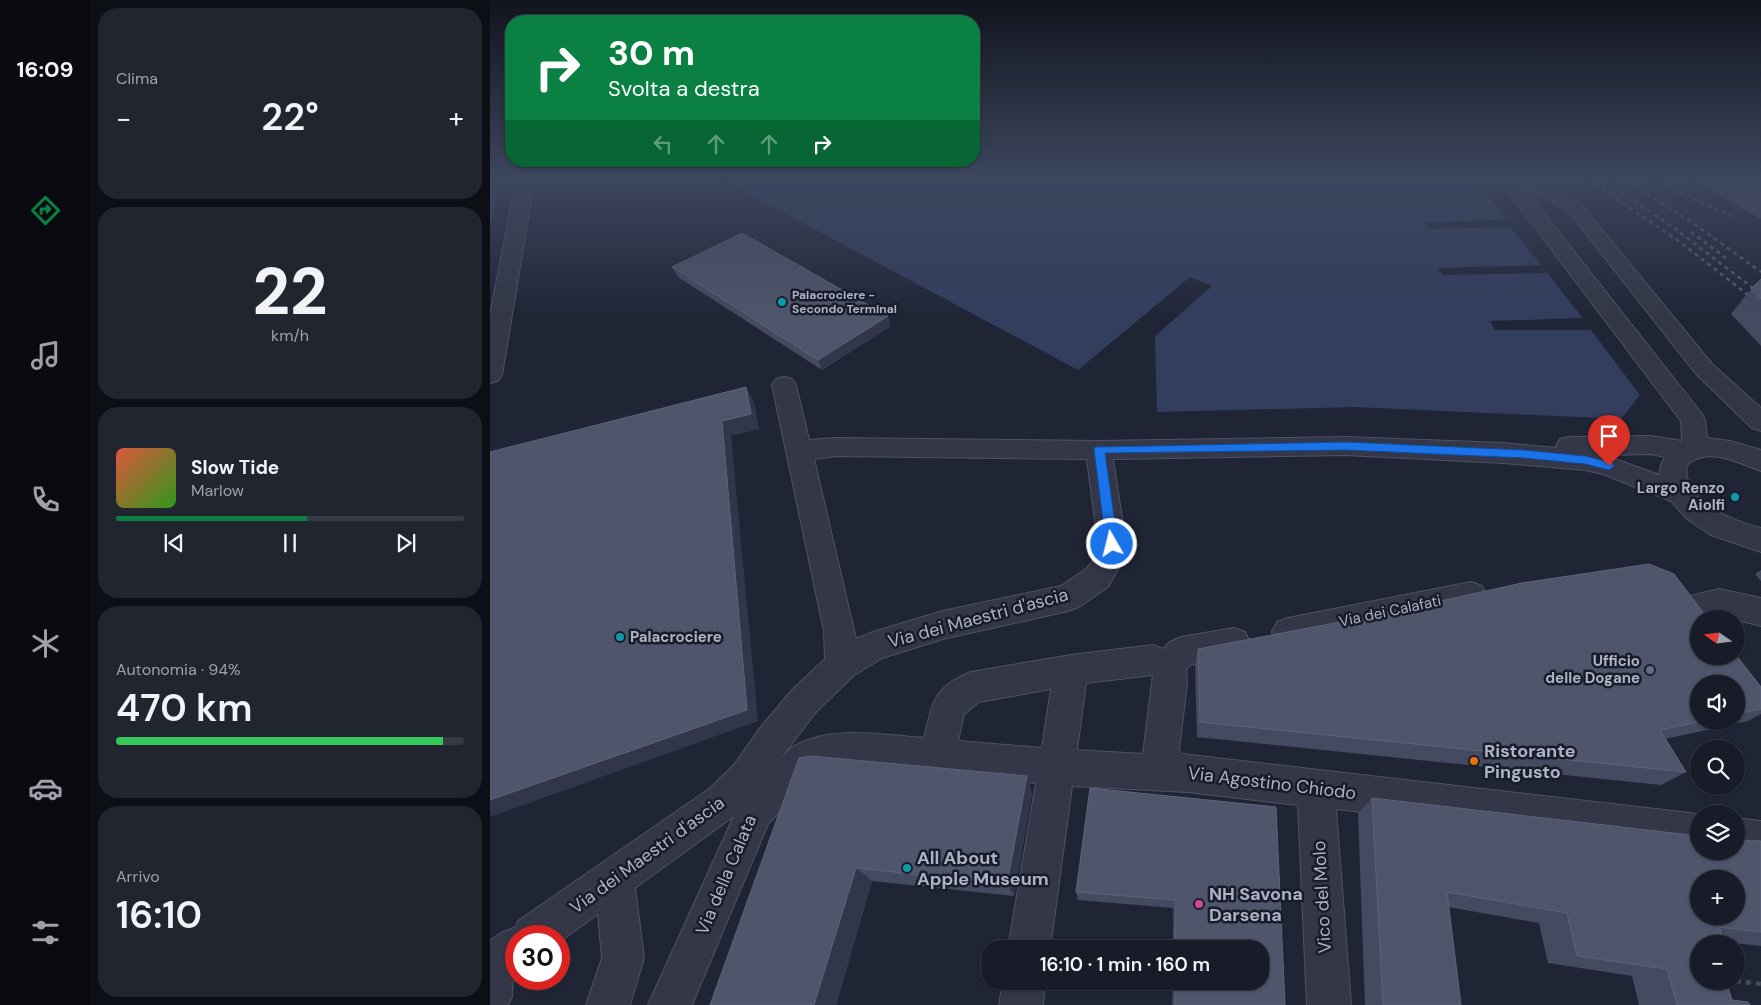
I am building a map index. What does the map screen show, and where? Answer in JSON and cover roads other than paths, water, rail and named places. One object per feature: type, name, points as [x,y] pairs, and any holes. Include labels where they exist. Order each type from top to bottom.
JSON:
[{"type":"street","points":[[490,375],[518,223]]},
{"type":"street","points":[[1542,223],[1693,420],[1691,450]]},
{"type":"street","points":[[1587,223],[1704,369],[1761,447]]},
{"type":"street","points":[[1704,369],[1761,422]]},
{"type":"street","points":[[784,385],[840,632],[840,665]]},
{"type":"street","points":[[1503,453],[1568,446],[1651,445],[1691,450],[1703,448],[1723,449],[1746,454],[1761,461]]},
{"type":"street","points":[[799,451],[835,447],[1099,450],[1346,446],[1503,453],[1585,460],[1609,466],[1681,494]]},
{"type":"street","name":"Via dei Maestri d'ascia","points":[[548,925],[722,802],[747,778],[772,740],[805,700],[840,665],[873,646],[943,625],[1068,598],[1097,578],[1106,564],[1112,544],[1099,450]]},
{"type":"street","points":[[1691,450],[1680,456],[1673,468],[1673,476],[1681,494],[1710,520],[1737,533],[1761,540]]},
{"type":"street","name":"Via dei Calafati","points":[[1169,666],[1181,652],[1498,589]]},
{"type":"street","points":[[1691,604],[1719,602],[1761,612]]},
{"type":"street","points":[[937,756],[949,705],[971,688],[1071,670],[1153,660],[1169,666]]},
{"type":"street","name":"Via Agostino Chiodo","points":[[1169,666],[1170,683],[1161,755],[1171,769],[1189,774],[1316,790],[1690,832]]},
{"type":"street","points":[[1030,940],[1071,670]]},
{"type":"street","name":"Via della Calata","points":[[670,1005],[755,811],[772,740]]},
{"type":"street","points":[[755,811],[805,759],[847,749],[1056,767],[1189,774]]},
{"type":"street","name":"Vico del Molo","points":[[1316,790],[1329,1005]]},
{"type":"street","points":[[1745,838],[1761,840]]},
{"type":"street","points":[[608,1005],[624,958],[614,878]]},
{"type":"street","points":[[1021,1005],[1023,990]]},
{"type":"water","points":[[803,223],[1426,223],[1424,223],[1429,229],[1510,227],[1541,265],[1437,268],[1443,275],[1547,273],[1583,318],[1490,321],[1495,330],[1591,330],[1640,395],[1621,419],[1355,407],[1157,412],[1155,336],[1212,286],[1190,277],[1078,370]]},
{"type":"railway","points":[[1652,223],[1680,242],[1761,305]]},
{"type":"railway","points":[[1667,223],[1761,294]]},
{"type":"railway","points":[[1693,223],[1761,272]]},
{"type":"railway","points":[[1691,232],[1727,259]]},
{"type":"place","name":"Palacrociere - Secondo Terminal","points":[[782,302]]},
{"type":"place","name":"Largo Renzo Aiolfi","points":[[1735,497]]},
{"type":"place","name":"Palacrociere","points":[[620,637]]},
{"type":"place","name":"Ufficio delle Dogane","points":[[1650,670]]},
{"type":"place","name":"Ristorante Pingusto","points":[[1474,761]]},
{"type":"place","name":"All About Apple Museum","points":[[907,868]]},
{"type":"place","name":"NH Savona Darsena","points":[[1199,904]]}]
